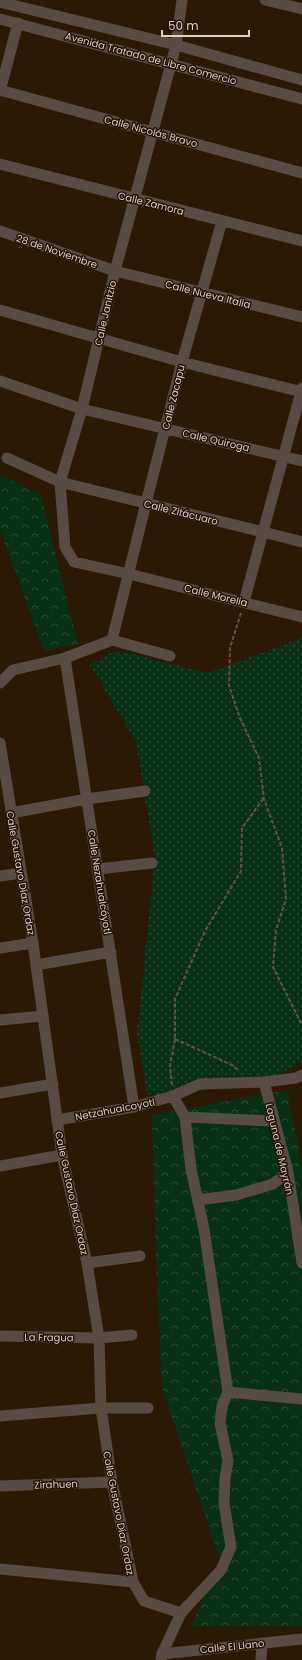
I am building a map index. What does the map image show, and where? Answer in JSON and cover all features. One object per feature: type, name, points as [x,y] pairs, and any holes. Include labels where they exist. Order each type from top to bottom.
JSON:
[{"type":"street","name":"Calle Janitzio","points":[[74,562],[65,547],[60,482],[82,409],[115,271],[176,45],[182,0]]},
{"type":"street","points":[[265,0],[302,9]]},
{"type":"street","name":"Avenida Tratado de Libre Comercio","points":[[0,2],[176,45],[302,80]]},
{"type":"street","name":"Avenida Tratado de Libre Comercio","points":[[0,19],[302,99]]},
{"type":"street","points":[[0,90],[18,23]]},
{"type":"street","name":"Calle Nicolás Bravo","points":[[0,90],[302,173]]},
{"type":"street","name":"Calle Zamora","points":[[0,164],[302,241]]},
{"type":"street","name":"Calle Zacapu","points":[[112,640],[182,362],[222,221]]},
{"type":"street","name":"28 de Noviembre","points":[[0,231],[115,271]]},
{"type":"street","name":"Calle Nueva Italia","points":[[115,271],[302,317]]},
{"type":"street","points":[[0,310],[182,362],[302,390],[244,602]]},
{"type":"street","name":"Calle Quiroga","points":[[0,381],[82,409],[284,456],[302,462]]},
{"type":"street","name":"Calle Zitácuaro","points":[[7,458],[60,482],[302,542]]},
{"type":"street","name":"Calle Morelia","points":[[74,562],[129,574],[302,617]]},
{"type":"street","points":[[0,683],[13,670],[65,658],[112,640],[170,656]]},
{"type":"street","name":"Calle Nezahualcóyotl","points":[[65,658],[134,1106]]},
{"type":"street","name":"Calle Gustavo Díaz Ordaz","points":[[0,743],[4,800],[11,813],[33,943],[62,1155],[86,1264],[99,1338],[101,1408],[112,1482],[133,1582],[144,1601],[181,1614]]},
{"type":"street","points":[[11,813],[87,799],[145,791]]},
{"type":"street","points":[[98,869],[152,863]]},
{"type":"street","points":[[0,876],[21,873]]},
{"type":"street","points":[[0,948],[33,943]]},
{"type":"street","points":[[36,965],[111,952]]},
{"type":"street","points":[[0,1020],[43,1016]]},
{"type":"street","name":"Netzahualcoyotl","points":[[57,1120],[134,1106],[173,1096],[200,1084],[264,1082],[296,1078],[302,1075]]},
{"type":"street","name":"Laguna de Mayrán","points":[[264,1082],[273,1121],[288,1172],[302,1263]]},
{"type":"street","points":[[0,1093],[53,1084]]},
{"type":"street","points":[[162,1657],[181,1614],[221,1570],[231,1547],[224,1503],[225,1478],[228,1461],[220,1423],[222,1406],[228,1392],[204,1229],[191,1169],[185,1117],[173,1096]]},
{"type":"street","points":[[185,1117],[273,1121]]},
{"type":"street","points":[[0,1166],[62,1155]]},
{"type":"street","points":[[198,1200],[236,1195],[273,1184],[288,1172]]},
{"type":"street","points":[[86,1264],[140,1256]]},
{"type":"street","name":"La Fragua","points":[[0,1336],[99,1338],[132,1335]]},
{"type":"street","points":[[228,1392],[302,1399]]},
{"type":"street","points":[[0,1416],[101,1408],[148,1408]]},
{"type":"street","name":"Zirahuen","points":[[0,1486],[112,1482]]},
{"type":"street","points":[[0,1568],[133,1582]]},
{"type":"street","name":"Calle El Llano","points":[[162,1657],[302,1639]]},
{"type":"street","points":[[262,1643],[262,1660]]},
{"type":"path","points":[[244,602],[230,648],[229,686],[240,718],[259,758],[264,799],[282,848],[286,899],[276,930],[272,967],[302,1025]]},
{"type":"path","points":[[173,1096],[170,1066],[175,1039],[175,999],[205,931],[241,871],[242,828],[264,799]]},
{"type":"path","points":[[175,1039],[232,1065],[252,1082]]},
{"type":"green space","points":[[0,475],[41,494],[78,644],[44,651],[0,530]]},
{"type":"green space","points":[[302,638],[302,1062],[279,1074],[173,1096],[147,1094],[137,1034],[155,857],[136,742],[90,665],[116,650],[207,673]]},
{"type":"green space","points":[[287,1090],[302,1164],[302,1626],[191,1626],[220,1560],[162,1388],[156,1259],[152,1115]]}]
